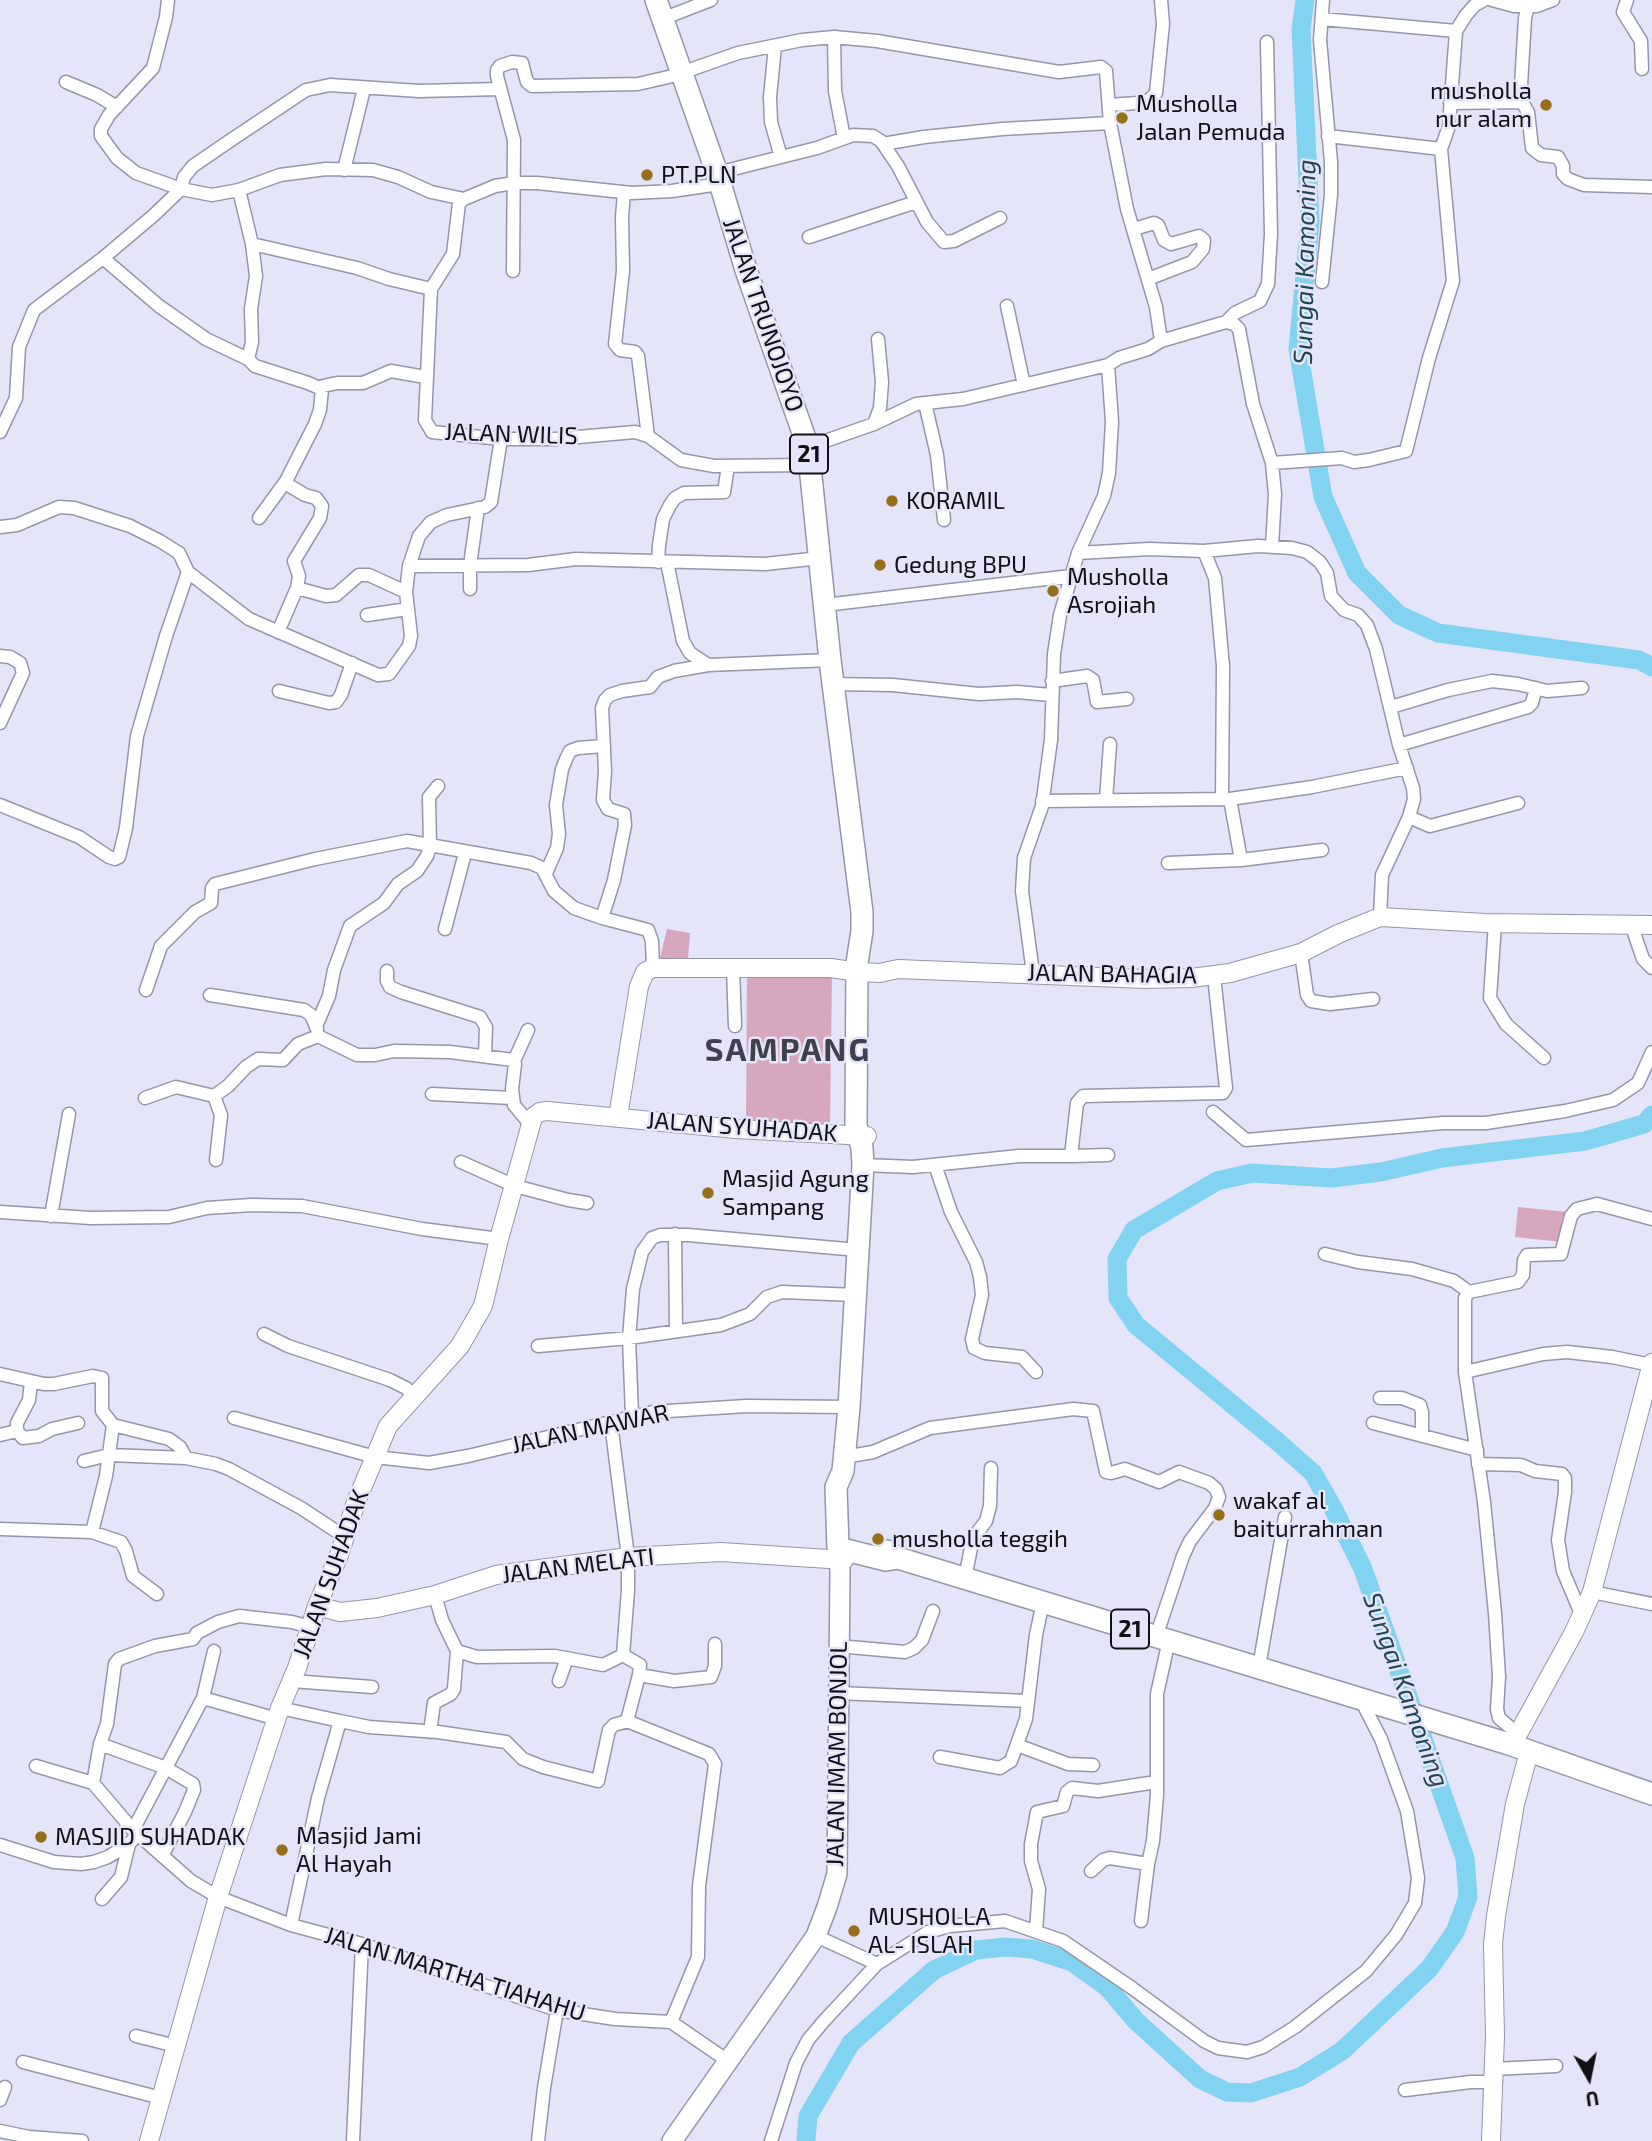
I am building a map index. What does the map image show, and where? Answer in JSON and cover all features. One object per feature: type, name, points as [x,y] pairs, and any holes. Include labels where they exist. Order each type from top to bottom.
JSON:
[{"type":"highway","name":"JALAN TRUNOJOYO","points":[[659,9],[718,178],[757,304],[809,456],[830,660],[860,892],[864,967]]},
{"type":"highway","name":"21","points":[[864,967],[870,1126],[862,1146],[849,1406],[844,1464],[836,1487],[844,1552],[890,1552],[898,1558],[1439,1723],[1517,1742],[1652,1794]]},
{"type":"main road","name":"JALAN IMAM BONJOL","points":[[672,2141],[816,1936],[837,1874],[838,1646],[844,1552]]},
{"type":"street","points":[[168,0],[153,68],[117,107],[101,130],[101,136],[117,158],[136,173],[181,189],[212,195],[239,190],[280,175],[326,169],[373,170],[398,177],[430,192],[464,199]]},
{"type":"street","points":[[659,9],[711,0]]},
{"type":"street","points":[[1109,105],[1149,100],[1156,93],[1162,35],[1161,0]]},
{"type":"street","points":[[1322,282],[1331,195],[1331,162],[1320,40],[1323,0]]},
{"type":"street","points":[[1272,463],[1342,458],[1354,462],[1394,456],[1406,451],[1429,358],[1453,281],[1441,149],[1448,126],[1456,31],[1466,15],[1483,0]]},
{"type":"street","points":[[1492,0],[1514,6],[1537,6],[1553,0]]},
{"type":"street","points":[[1627,0],[1623,12],[1641,41],[1642,69]]},
{"type":"street","points":[[1520,102],[1528,6]]},
{"type":"street","points":[[1322,19],[1456,31]]},
{"type":"street","points":[[834,37],[835,91],[845,138]]},
{"type":"street","points":[[513,271],[514,140],[497,70],[503,64],[522,63],[527,82],[532,86],[638,84],[681,73],[738,53],[802,40],[834,37],[877,41],[1059,72],[1101,67],[1106,71],[1110,123],[1127,209],[1156,307],[1161,341]]},
{"type":"street","points":[[624,193],[623,271],[615,344],[620,350],[635,352],[639,356],[648,436],[681,460],[728,467],[809,456],[892,414],[925,403],[951,401],[1108,365],[1161,341],[1226,322],[1235,313],[1260,301],[1268,284],[1270,234],[1267,42]]},
{"type":"street","points":[[775,46],[770,97],[772,122],[781,157]]},
{"type":"street","points":[[66,82],[117,107]]},
{"type":"street","points":[[0,432],[16,398],[19,346],[34,310],[154,215],[181,189],[184,177],[193,166],[306,90],[330,85],[419,91],[500,89]]},
{"type":"street","points":[[344,170],[364,89]]},
{"type":"street","points":[[1450,103],[1525,103],[1532,148],[1541,155],[1559,157],[1563,174],[1568,179],[1584,185],[1652,187]]},
{"type":"street","points":[[883,144],[1002,129],[1110,123]]},
{"type":"street","points":[[252,244],[357,268],[431,289],[453,254],[459,203],[495,186],[537,183],[624,193],[672,191],[853,135],[873,136],[883,144],[932,229],[947,243],[1000,218]]},
{"type":"street","points":[[1328,136],[1441,149]]},
{"type":"street","points":[[239,190],[252,244],[256,276],[251,309],[252,342],[248,359]]},
{"type":"street","points":[[810,237],[916,202]]},
{"type":"street","points":[[1134,229],[1154,223],[1158,225],[1164,240],[1171,244],[1199,236],[1204,240],[1203,249],[1192,262],[1148,279]]},
{"type":"street","points":[[103,258],[168,313],[206,339],[268,371],[319,387],[337,383],[363,383],[391,371],[425,377]]},
{"type":"street","name":"JALAN WILIS","points":[[431,289],[425,421],[432,432],[501,439],[555,439],[635,432],[648,436]]},
{"type":"street","points":[[1007,306],[1024,385]]},
{"type":"street","points":[[1226,322],[1234,324],[1241,337],[1253,404],[1272,463],[1275,494],[1272,547]]},
{"type":"street","points":[[874,424],[880,408],[882,382],[878,340]]},
{"type":"street","points":[[1032,973],[1022,891],[1024,858],[1042,804],[1051,740],[1052,681],[1060,615],[1078,553],[1104,496],[1110,473],[1112,422],[1108,365]]},
{"type":"street","points":[[259,518],[286,481],[315,424],[320,410],[322,389],[319,387]]},
{"type":"street","points":[[925,403],[937,455],[944,520]]},
{"type":"street","points":[[0,527],[26,522],[59,508],[74,508],[130,526],[179,553],[188,572],[248,619],[378,675],[388,674],[409,646],[411,636],[406,592],[408,565],[419,536],[432,522],[461,510],[485,507],[491,502],[501,439]]},
{"type":"street","points":[[708,665],[690,653],[683,641],[659,545],[663,519],[675,498],[684,494],[724,492],[728,467]]},
{"type":"street","points":[[278,632],[297,588],[299,576],[294,561],[320,518],[322,506],[316,498],[305,495],[286,481]]},
{"type":"street","points":[[470,589],[470,565],[478,508]]},
{"type":"street","points":[[1078,553],[1272,547],[1292,548],[1313,556],[1327,573],[1331,596],[1344,610],[1358,615],[1367,625],[1376,649],[1414,799],[1409,817],[1382,875],[1380,917]]},
{"type":"street","points":[[1204,551],[1215,578],[1223,666],[1226,799],[1241,860]]},
{"type":"street","points":[[408,565],[528,565],[576,559],[765,564],[820,558]]},
{"type":"street","points":[[0,805],[79,837],[109,857],[119,857],[137,736],[188,572]]},
{"type":"street","points":[[297,588],[326,596],[336,595],[359,575],[369,575],[406,592]]},
{"type":"street","points":[[825,605],[1071,576]]},
{"type":"street","points":[[368,615],[408,610]]},
{"type":"street","points":[[0,656],[10,657],[20,663],[23,673],[0,723]]},
{"type":"street","points":[[602,918],[614,880],[625,825],[624,814],[604,805],[602,708],[605,700],[610,695],[650,687],[658,677],[674,671],[708,665],[830,660]]},
{"type":"street","points":[[279,691],[329,703],[336,702],[352,663]]},
{"type":"street","points":[[1052,681],[1087,676],[1093,680],[1097,702],[1127,699]]},
{"type":"street","points":[[1391,707],[1448,690],[1492,681],[1559,691],[1583,688]]},
{"type":"street","points":[[833,684],[893,685],[979,694],[1017,692],[1051,695]]},
{"type":"street","points":[[1399,745],[1528,707],[1536,688]]},
{"type":"street","points":[[1106,800],[1110,744]]},
{"type":"street","points":[[546,873],[557,848],[559,835],[556,805],[562,769],[567,757],[570,751],[578,748],[604,746]]},
{"type":"street","points":[[1042,804],[1106,800],[1226,799],[1407,768]]},
{"type":"street","points":[[145,1098],[176,1087],[214,1096],[258,1059],[283,1060],[317,1030],[350,926],[384,903],[398,884],[417,871],[427,856],[430,847],[429,797],[438,786]]},
{"type":"street","points":[[1409,817],[1430,826],[1518,803]]},
{"type":"street","points":[[146,990],[161,946],[195,912],[211,902],[212,888],[220,881],[407,841],[531,863],[542,868],[554,891],[574,908],[648,930],[652,940],[653,968],[645,972],[639,986],[618,1117],[547,1111],[540,1112],[529,1123],[513,1105],[512,1098],[514,1061],[528,1030]]},
{"type":"street","points":[[1168,863],[1241,860],[1322,850]]},
{"type":"street","points":[[445,929],[465,853]]},
{"type":"street","name":"JALAN BAHAGIA","points":[[653,968],[864,967],[1145,979],[1214,976],[1255,967],[1301,953],[1380,917],[1495,923],[1652,925]]},
{"type":"street","points":[[1495,923],[1490,998],[1506,1024],[1544,1058]]},
{"type":"street","points":[[1631,924],[1643,959],[1652,968]]},
{"type":"street","points":[[1301,953],[1307,995],[1311,1001],[1330,1004],[1373,999]]},
{"type":"street","points":[[733,968],[735,1026]]},
{"type":"street","points":[[387,971],[390,987],[480,1017],[486,1027],[485,1056]]},
{"type":"street","points":[[1071,1156],[1077,1102],[1083,1096],[1217,1094],[1225,1091],[1214,976]]},
{"type":"street","points":[[210,995],[304,1010],[311,1015],[317,1030],[357,1055],[394,1051],[450,1052],[514,1061]]},
{"type":"street","points":[[1213,1112],[1246,1140],[1443,1123],[1486,1123],[1565,1111],[1613,1100],[1637,1083],[1652,1052]]},
{"type":"street","points":[[432,1094],[512,1098]]},
{"type":"street","points":[[214,1096],[222,1115],[216,1160]]},
{"type":"street","points":[[51,1216],[69,1114]]},
{"type":"street","name":"JALAN SYUHADAK","points":[[618,1117],[862,1146]]},
{"type":"street","name":"JALAN SUHADAK","points":[[149,2141],[218,1897],[317,1606],[388,1426],[460,1346],[483,1306],[529,1123]]},
{"type":"street","points":[[862,1146],[913,1167],[1019,1156],[1108,1155]]},
{"type":"street","points":[[461,1162],[514,1186],[587,1203]]},
{"type":"street","points":[[934,1165],[951,1212],[976,1262],[980,1278],[982,1295],[972,1339],[974,1348],[985,1353],[1022,1357],[1036,1372]]},
{"type":"street","points":[[1517,1742],[1499,1718],[1497,1709],[1499,1677],[1495,1613],[1484,1502],[1465,1372],[1465,1298],[1469,1292],[1518,1282],[1523,1275],[1527,1255],[1561,1254],[1571,1216],[1577,1209],[1597,1204],[1652,1219]]},
{"type":"street","points":[[0,1212],[51,1216],[169,1217],[207,1208],[302,1206],[499,1239]]},
{"type":"street","points":[[632,1416],[629,1338],[633,1289],[642,1252],[652,1238],[675,1234],[858,1250]]},
{"type":"street","points":[[675,1234],[676,1331]]},
{"type":"street","points":[[1325,1254],[1358,1262],[1412,1269],[1454,1281],[1469,1292]]},
{"type":"street","points":[[538,1346],[629,1338],[721,1325],[750,1314],[767,1297],[776,1293],[794,1291],[856,1295]]},
{"type":"street","points":[[264,1334],[288,1346],[390,1380],[406,1388],[414,1396]]},
{"type":"street","points":[[1465,1372],[1543,1354],[1567,1352],[1652,1364],[1592,1592],[1517,1742],[1515,1804],[1493,1944],[1495,2036],[1491,2141]]},
{"type":"street","points":[[0,1374],[31,1382],[54,1384],[93,1376],[101,1377],[104,1386],[102,1411],[113,1425],[169,1438],[180,1447],[186,1458]]},
{"type":"street","points":[[31,1382],[29,1400],[17,1423],[17,1432],[23,1438],[78,1423]]},
{"type":"street","points":[[1380,1398],[1402,1398],[1420,1405],[1422,1436]]},
{"type":"street","name":"JALAN MAWAR","points":[[234,1418],[375,1457],[411,1462],[449,1461],[662,1411],[849,1406]]},
{"type":"street","points":[[844,1464],[930,1428],[1073,1409],[1093,1411],[1106,1472],[1125,1469],[1159,1482],[1179,1472],[1209,1483],[1216,1489],[1219,1497],[1215,1508],[1190,1541],[1183,1556],[1163,1639],[1157,1694],[1153,1841],[1141,1921]]},
{"type":"street","points":[[611,1423],[628,1558],[623,1655]]},
{"type":"street","points":[[1373,1423],[1477,1450]]},
{"type":"street","points":[[92,1532],[113,1425]]},
{"type":"street","points":[[0,1435],[17,1432]]},
{"type":"street","points":[[84,1461],[109,1455],[186,1458],[229,1469],[301,1508],[345,1537]]},
{"type":"street","points":[[1478,1464],[1521,1465],[1535,1471],[1562,1474],[1565,1478],[1558,1540],[1563,1571],[1582,1616]]},
{"type":"street","points":[[965,1578],[973,1538],[986,1521],[990,1506],[990,1468]]},
{"type":"street","points":[[1259,1667],[1285,1517]]},
{"type":"street","points":[[0,1530],[92,1532],[121,1542],[132,1576],[157,1594]]},
{"type":"street","name":"JALAN MELATI","points":[[317,1606],[340,1612],[377,1608],[435,1595],[496,1575],[628,1558],[722,1552],[844,1552]]},
{"type":"street","points":[[1592,1592],[1652,1604]]},
{"type":"street","points":[[429,1732],[434,1703],[453,1692],[457,1651],[442,1620],[435,1595]]},
{"type":"street","points":[[940,1757],[1000,1768],[1011,1761],[1026,1719],[1036,1635],[1043,1602]]},
{"type":"street","points":[[838,1646],[905,1652],[922,1640],[933,1611]]},
{"type":"street","points":[[36,1766],[93,1783],[100,1744],[107,1724],[115,1664],[119,1658],[155,1646],[193,1639],[197,1633],[218,1622],[239,1616],[292,1622],[310,1627]]},
{"type":"street","points":[[639,1675],[674,1681],[711,1677],[715,1666],[715,1644]]},
{"type":"street","points":[[102,1899],[121,1877],[133,1836],[203,1698],[214,1651]]},
{"type":"street","points":[[457,1651],[486,1658],[555,1656],[603,1665],[623,1655]]},
{"type":"street","points":[[623,1655],[640,1665],[627,1721]]},
{"type":"street","points":[[559,1681],[567,1658]]},
{"type":"street","points":[[292,1681],[372,1687]]},
{"type":"street","points":[[838,1693],[1028,1702]]},
{"type":"street","points":[[203,1698],[279,1714],[506,1742],[523,1759],[598,1781],[609,1730],[614,1725],[627,1721],[709,1754],[715,1764],[699,1886],[698,1957],[670,2022],[728,2062]]},
{"type":"street","points":[[771,2141],[796,2063],[808,2040],[877,1965],[928,1933],[950,1926],[1005,1921],[1063,1941],[1204,2041],[1218,2048],[1247,2052],[1263,2048],[1295,2027],[1366,1971],[1396,1935],[1415,1903],[1418,1878],[1407,1811],[1381,1739],[1361,1698]]},
{"type":"street","points":[[291,1925],[318,1798],[340,1721]]},
{"type":"street","points":[[100,1744],[166,1768],[190,1781],[194,1790],[162,1856]]},
{"type":"street","points":[[1017,1745],[1061,1763],[1093,1765]]},
{"type":"street","points":[[1036,1931],[1039,1889],[1031,1860],[1031,1844],[1037,1812],[1063,1806],[1067,1792],[1072,1788],[1098,1791],[1156,1782]]},
{"type":"street","name":"JALAN MARTHA TIAHAHU","points":[[93,1783],[133,1836],[191,1881],[218,1897],[291,1925],[362,1944],[557,2010],[615,2019],[670,2022]]},
{"type":"street","points":[[0,1845],[54,1862],[80,1864],[94,1863],[108,1857],[133,1836]]},
{"type":"street","points":[[1091,1871],[1101,1861],[1110,1858],[1148,1864]]},
{"type":"street","points":[[816,1936],[877,1965]]},
{"type":"street","points":[[353,2141],[362,1944]]},
{"type":"street","points":[[538,2141],[557,2010]]},
{"type":"street","points":[[136,2036],[176,2046]]},
{"type":"street","points":[[23,2062],[161,2098]]},
{"type":"street","points":[[1405,2090],[1471,2082],[1556,2066]]},
{"type":"street","points":[[0,2131],[29,2137],[82,2141]]},
{"type":"shaded area","points":[[667,929],[690,933],[688,959],[660,958]]},
{"type":"shaded area","points":[[747,971],[832,972],[830,1127],[746,1123]]},
{"type":"shaded area","points":[[1518,1207],[1567,1212],[1562,1242],[1515,1237]]},
{"type":"waterway","name":"Sungai Kamoning","points":[[1305,0],[1301,29],[1310,222],[1298,349],[1323,497],[1357,573],[1399,615],[1438,633],[1639,660],[1652,667]]},
{"type":"waterway","name":"Sungai Kamoning","points":[[806,2141],[808,2116],[851,2043],[934,1970],[976,1950],[1005,1947],[1032,1949],[1072,1962],[1107,1987],[1136,2021],[1200,2079],[1227,2092],[1251,2093],[1300,2077],[1342,2051],[1429,1969],[1455,1932],[1468,1897],[1465,1858],[1363,1569],[1313,1473],[1136,1325],[1118,1298],[1117,1259],[1134,1230],[1217,1181],[1252,1173],[1331,1178],[1381,1172],[1442,1158],[1585,1141],[1644,1124],[1652,1115]]},
{"type":"place","name":"musholla nur alam","points":[[1546,105]]},
{"type":"place","name":"Musholla Jalan Pemuda","points":[[1122,118]]},
{"type":"place","name":"PT.PLN","points":[[647,175]]},
{"type":"place","name":"KORAMIL","points":[[892,501]]},
{"type":"place","name":"Gedung BPU","points":[[880,565]]},
{"type":"place","name":"Musholla Asrojiah","points":[[1053,591]]},
{"type":"place","name":"Masjid Agung Sampang","points":[[708,1193]]},
{"type":"place","name":"wakaf al baiturrahman","points":[[1219,1515]]},
{"type":"place","name":"musholla teggih","points":[[878,1539]]},
{"type":"place","name":"MASJID SUHADAK","points":[[41,1837]]},
{"type":"place","name":"Masjid Jami Al Hayah","points":[[282,1850]]},
{"type":"place","name":"MUSHOLLA AL- ISLAH","points":[[854,1931]]},
{"type":"district","name":"SAMPANG","points":[[788,1050]]}]
